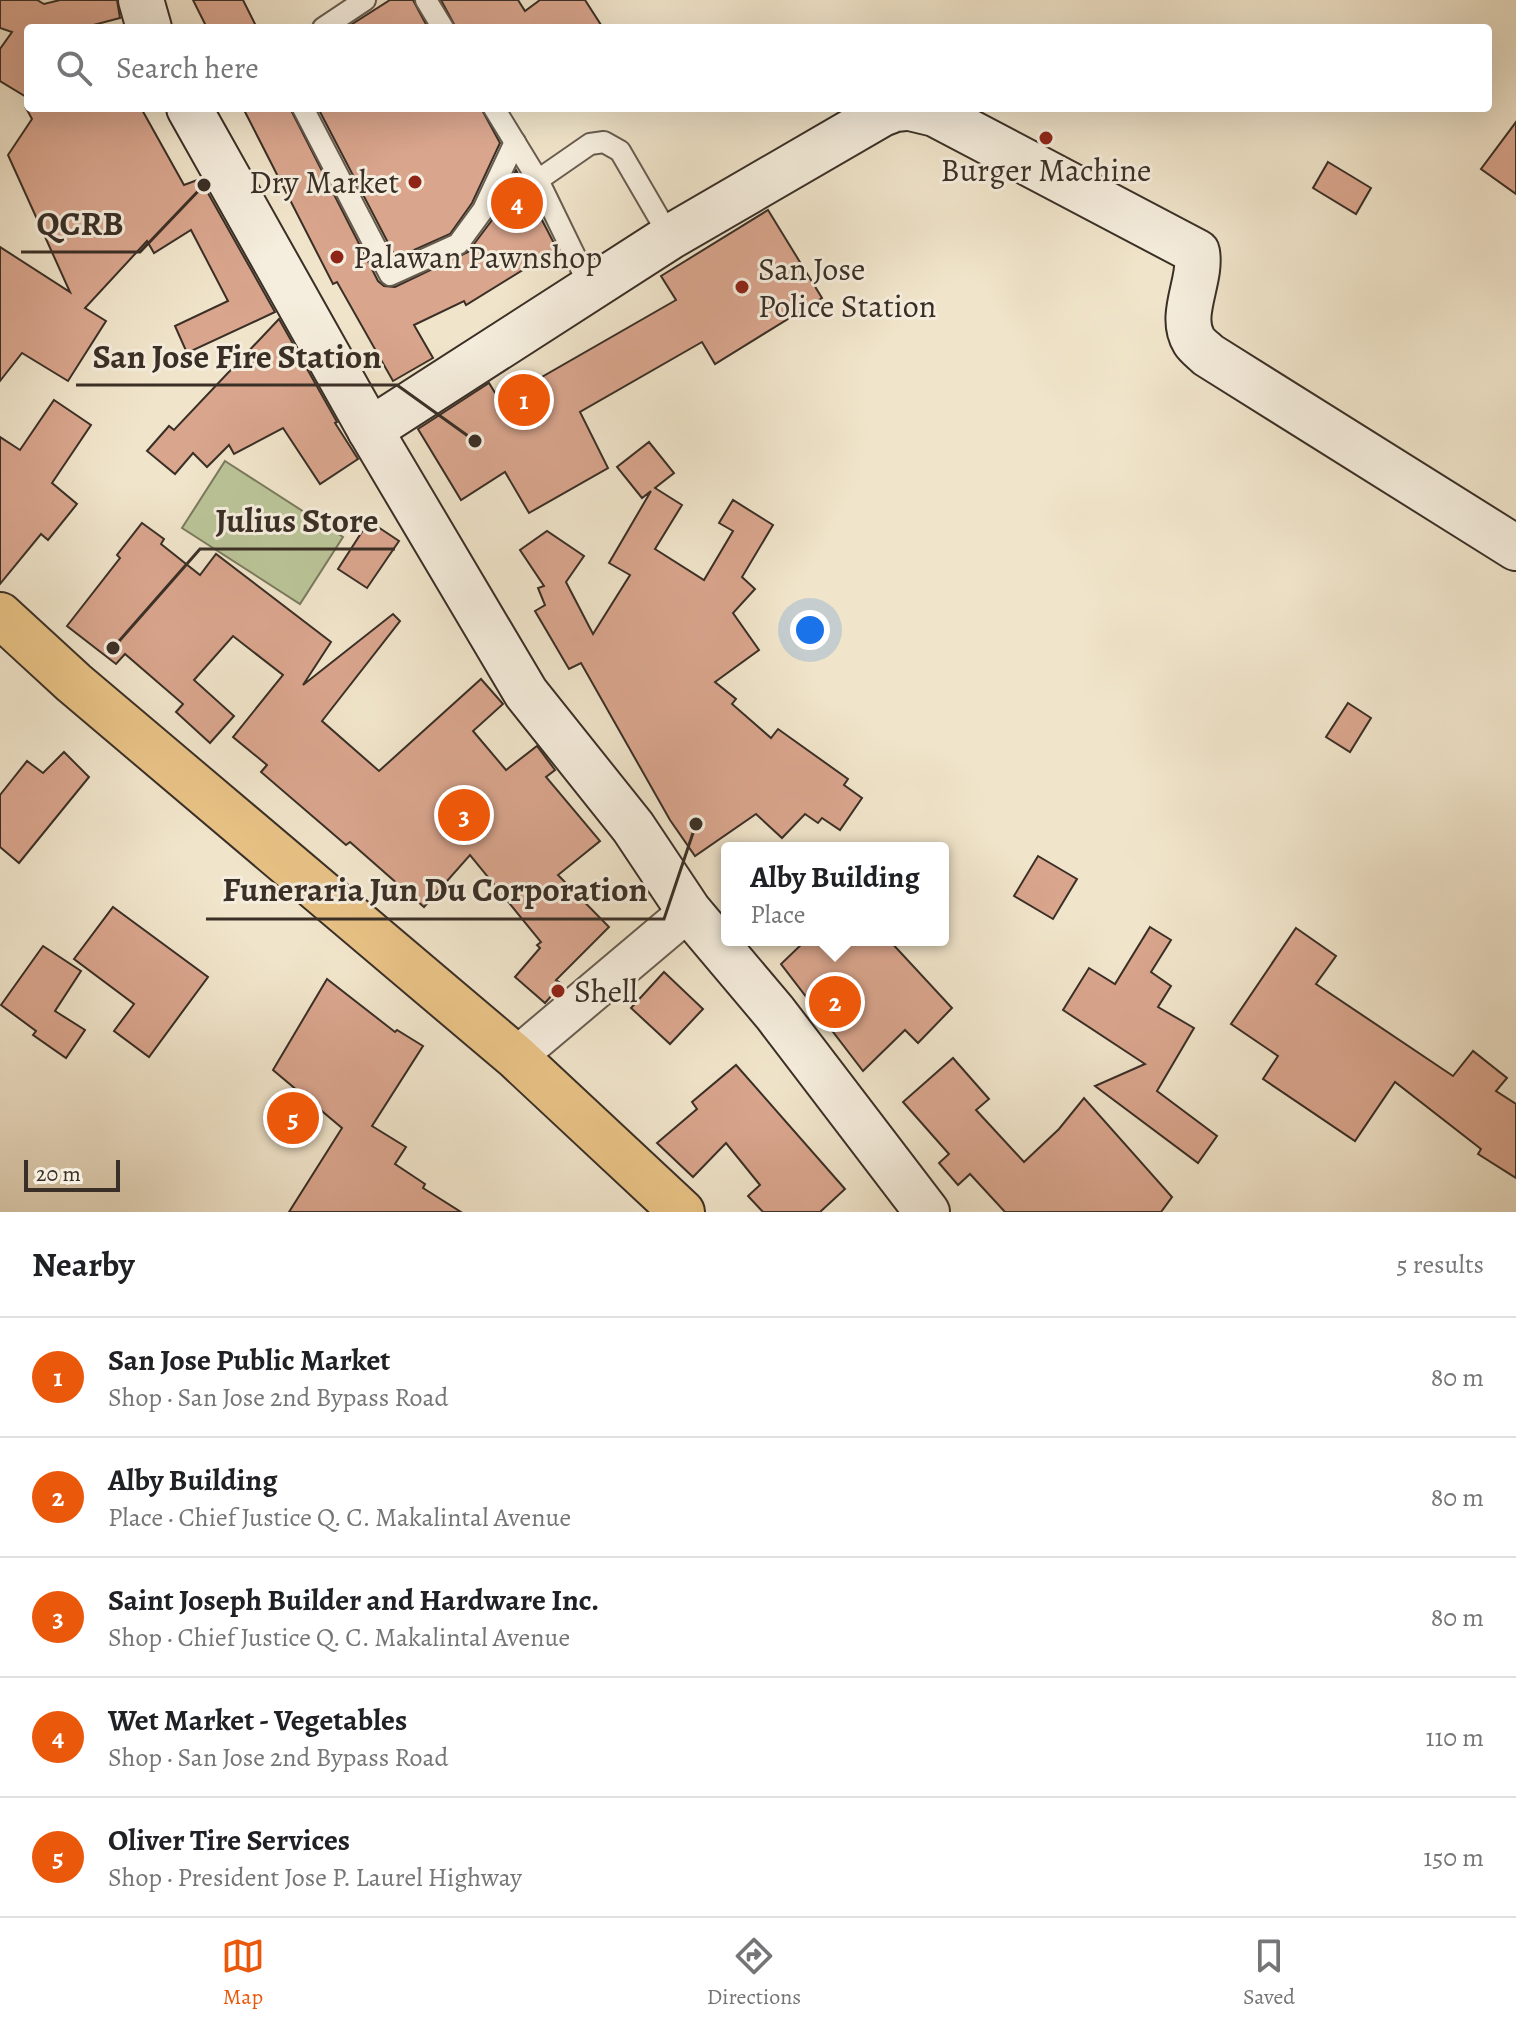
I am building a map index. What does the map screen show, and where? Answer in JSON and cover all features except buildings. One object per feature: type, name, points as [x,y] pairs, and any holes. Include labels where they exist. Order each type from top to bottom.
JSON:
[{"type":"highway","points":[[0,615],[74,683],[516,1057],[682,1212]]},
{"type":"street","points":[[141,0],[148,24]]},
{"type":"street","points":[[195,112],[370,430],[526,693],[633,827],[689,911],[775,1013],[927,1212]]},
{"type":"street","points":[[370,430],[670,237],[882,114],[891,112]]},
{"type":"street","points":[[926,112],[1197,252],[1200,263],[1188,323],[1194,341],[1208,355],[1516,548]]},
{"type":"street","points":[[516,1057],[689,911]]},
{"type":"lane","points":[[329,24],[365,0]]},
{"type":"lane","points":[[426,0],[441,24]]},
{"type":"lane","points":[[305,112],[390,275],[458,244],[483,210],[515,142]]},
{"type":"lane","points":[[496,112],[538,180],[590,287]]},
{"type":"lane","points":[[538,180],[590,144],[604,142],[620,151],[670,237]]},
{"type":"green space","points":[[225,461],[343,537],[300,604],[182,528]]},
{"type":"place","name":"Burger Machine","points":[[1046,138]]},
{"type":"place","name":"Dry Market","points":[[415,182]]},
{"type":"place","name":"QCRB","points":[[204,185]]},
{"type":"place","name":"Wet Market - Vegetables","points":[[517,203]]},
{"type":"place","name":"Palawan Pawnshop","points":[[337,257]]},
{"type":"place","name":"San Jose Police Station","points":[[742,287]]},
{"type":"place","name":"San Jose Public Market","points":[[524,400]]},
{"type":"place","name":"San Jose Fire Station","points":[[475,441]]},
{"type":"place","name":"Julius Store","points":[[113,648]]},
{"type":"place","name":"Saint Joseph Builder and Hardware Inc.","points":[[464,815]]},
{"type":"place","name":"Funeraria Jun Du Corporation","points":[[696,824]]},
{"type":"place","name":"Shell","points":[[558,991]]},
{"type":"place","name":"Alby Building","points":[[835,1002]]},
{"type":"place","name":"Oliver Tire Services","points":[[293,1118]]}]
